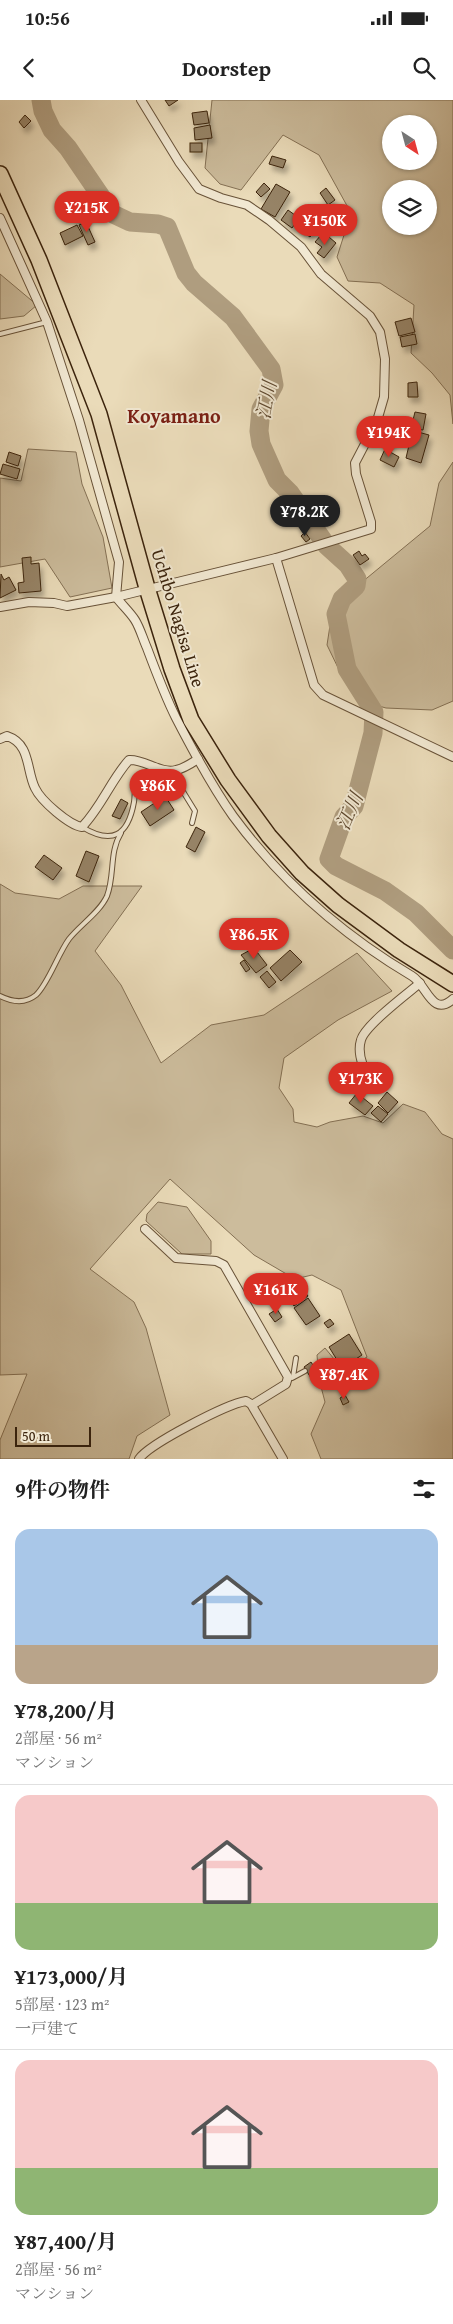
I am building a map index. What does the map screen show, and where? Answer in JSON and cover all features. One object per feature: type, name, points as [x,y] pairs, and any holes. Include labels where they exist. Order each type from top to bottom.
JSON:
[{"type":"highway","name":"Uchibo Nagisa Line","points":[[0,174],[39,260],[98,414],[147,588],[172,669],[191,720],[228,780],[269,836],[302,873],[338,904],[399,950],[453,984]]},
{"type":"street","points":[[0,607],[29,602],[54,603],[67,606],[116,597],[276,558],[371,528],[371,522],[356,474],[355,463],[377,421],[384,397],[385,360],[380,332],[370,316],[321,274],[301,247],[269,220],[248,205],[221,198],[199,189],[179,162],[141,100]]},
{"type":"street","points":[[0,218],[47,322],[79,420],[119,562],[116,597],[136,621],[172,709],[198,759],[233,815],[280,872],[344,929],[391,964],[415,977],[434,1002],[440,1006],[447,1004],[453,999]]},
{"type":"street","points":[[276,558],[314,685],[323,694],[453,757]]},
{"type":"street","points":[[0,739],[7,736],[14,738],[27,755],[30,774],[38,793],[74,826],[82,827],[107,795],[122,768],[129,760],[139,759],[157,767],[176,770],[198,759]]},
{"type":"street","points":[[374,1088],[364,1069],[360,1047],[361,1038],[384,1013],[420,983]]},
{"type":"street","points":[[144,1229],[176,1258],[216,1261],[224,1265],[291,1378],[286,1384],[252,1405]]},
{"type":"street","points":[[138,1459],[147,1449],[157,1443],[240,1402],[252,1405],[283,1459]]},
{"type":"lane","points":[[0,334],[47,322]]},
{"type":"lane","points":[[0,996],[17,1002],[28,1000],[36,994],[44,985],[70,937],[106,898],[113,867],[112,859],[116,840],[131,812],[137,782],[148,771],[157,767]]},
{"type":"lane","points":[[176,770],[179,785],[195,811],[192,823]]},
{"type":"lane","points":[[82,827],[98,836],[116,836],[121,833]]},
{"type":"lane","points":[[291,1378],[296,1358]]},
{"type":"lane","points":[[291,1378],[306,1371]]},
{"type":"shaded area","points":[[212,100],[453,100],[453,424],[450,395],[432,373],[411,353],[414,305],[380,283],[348,281],[337,257],[351,213],[319,155],[283,135],[241,190],[220,184],[205,168]]},
{"type":"shaded area","points":[[0,274],[37,305],[24,316],[0,319]]},
{"type":"shaded area","points":[[28,449],[76,452],[82,484],[103,537],[112,588],[70,597],[45,559],[0,567],[0,478],[21,481]]},
{"type":"shaded area","points":[[453,462],[453,701],[432,710],[386,708],[357,700],[343,678],[327,645],[333,606],[430,526],[439,483]]},
{"type":"shaded area","points":[[0,884],[15,893],[59,899],[83,886],[142,886],[95,951],[121,985],[161,1063],[211,1025],[264,1015],[357,953],[392,991],[338,1020],[284,1058],[279,1088],[293,1109],[294,1122],[317,1127],[330,1122],[363,1116],[383,1123],[403,1104],[425,1112],[442,1134],[453,1139],[453,1459],[321,1459],[311,1434],[325,1402],[319,1379],[317,1355],[325,1348],[344,1371],[367,1357],[341,1290],[312,1275],[295,1279],[254,1255],[170,1179],[90,1269],[134,1302],[146,1328],[170,1415],[137,1436],[129,1459],[0,1459],[0,1440],[27,1374],[0,1375]]},
{"type":"shaded area","points":[[158,1202],[187,1207],[211,1241],[211,1254],[182,1254],[146,1221],[147,1214]]},
{"type":"building","points":[[165,100],[178,100],[169,106]]},
{"type":"building","points":[[207,111],[209,123],[194,125],[192,113]]},
{"type":"building","points":[[25,115],[31,121],[24,128],[19,122]]},
{"type":"building","points":[[210,125],[212,138],[195,140],[194,128]]},
{"type":"building","points":[[190,143],[202,143],[202,152],[190,152]]},
{"type":"building","points":[[272,156],[286,160],[283,168],[269,164]]},
{"type":"building","points":[[264,183],[270,189],[261,197],[256,192]]},
{"type":"building","points":[[276,184],[290,192],[275,217],[261,209]]},
{"type":"building","points":[[326,188],[335,200],[328,205],[320,193]]},
{"type":"building","points":[[75,195],[85,217],[76,221],[66,200]]},
{"type":"building","points":[[310,208],[324,217],[310,237],[296,227]]},
{"type":"building","points":[[288,210],[299,218],[292,228],[281,220]]},
{"type":"building","points":[[86,222],[95,242],[88,245],[79,225]]},
{"type":"building","points":[[77,225],[83,236],[65,245],[60,233]]},
{"type":"building","points":[[321,235],[326,240],[329,237],[336,243],[324,258],[317,253],[322,247],[315,242]]},
{"type":"building","points":[[411,318],[415,332],[399,336],[395,322]]},
{"type":"building","points":[[415,334],[417,344],[402,347],[400,337]]},
{"type":"building","points":[[417,382],[418,397],[408,397],[408,383]]},
{"type":"building","points":[[415,412],[426,414],[423,430],[411,428]]},
{"type":"building","points":[[386,424],[398,428],[392,444],[381,440]]},
{"type":"building","points":[[407,429],[429,435],[421,463],[406,458],[410,441],[404,440]]},
{"type":"building","points":[[385,449],[399,457],[394,467],[380,460]]},
{"type":"building","points":[[9,452],[21,456],[18,466],[6,462]]},
{"type":"building","points":[[3,464],[20,469],[17,479],[0,474]]},
{"type":"building","points":[[305,532],[310,539],[306,542],[301,536]]},
{"type":"building","points":[[359,551],[362,556],[365,554],[369,559],[360,565],[353,555]]},
{"type":"building","points":[[31,557],[31,564],[39,563],[41,591],[19,593],[18,583],[24,582],[22,558]]},
{"type":"building","points":[[1,574],[4,580],[9,577],[16,590],[0,598]]},
{"type":"building","points":[[165,796],[174,810],[150,826],[141,812]]},
{"type":"building","points":[[121,799],[128,803],[120,819],[112,816]]},
{"type":"building","points":[[196,827],[205,832],[195,852],[186,847]]},
{"type":"building","points":[[86,851],[99,856],[89,882],[76,876]]},
{"type":"building","points":[[44,855],[62,868],[53,880],[35,867]]},
{"type":"building","points":[[254,948],[267,965],[256,973],[241,955]]},
{"type":"building","points":[[290,950],[302,962],[281,981],[270,968]]},
{"type":"building","points":[[244,960],[250,969],[246,972],[240,963]]},
{"type":"building","points":[[267,971],[276,982],[269,988],[260,977]]},
{"type":"building","points":[[387,1092],[398,1102],[388,1113],[378,1103]]},
{"type":"building","points":[[357,1093],[373,1106],[365,1115],[349,1103]]},
{"type":"building","points":[[378,1106],[388,1114],[381,1122],[371,1113]]},
{"type":"building","points":[[301,1287],[308,1296],[294,1306],[288,1296]]},
{"type":"building","points":[[308,1298],[320,1316],[306,1325],[294,1308]]},
{"type":"building","points":[[277,1309],[282,1317],[275,1322],[269,1314]]},
{"type":"building","points":[[330,1319],[334,1324],[328,1328],[324,1323]]},
{"type":"building","points":[[349,1334],[362,1355],[342,1368],[329,1347]]},
{"type":"building","points":[[311,1362],[318,1373],[311,1378],[304,1367]]},
{"type":"building","points":[[345,1395],[349,1402],[343,1405],[340,1398]]},
{"type":"waterway","name":"江川","points":[[41,100],[43,111],[52,130],[68,148],[113,214],[130,222],[158,224],[167,227],[186,273],[194,283],[233,317],[271,369],[274,385],[261,409],[259,431],[261,444],[277,480],[290,493],[327,546],[348,565],[357,579],[356,586],[342,599],[336,614],[347,669],[374,712],[373,733],[354,806],[344,817],[329,859],[336,866],[385,891],[416,913],[453,950]]},
{"type":"district","name":"Koyamano","points":[[174,416]]}]
